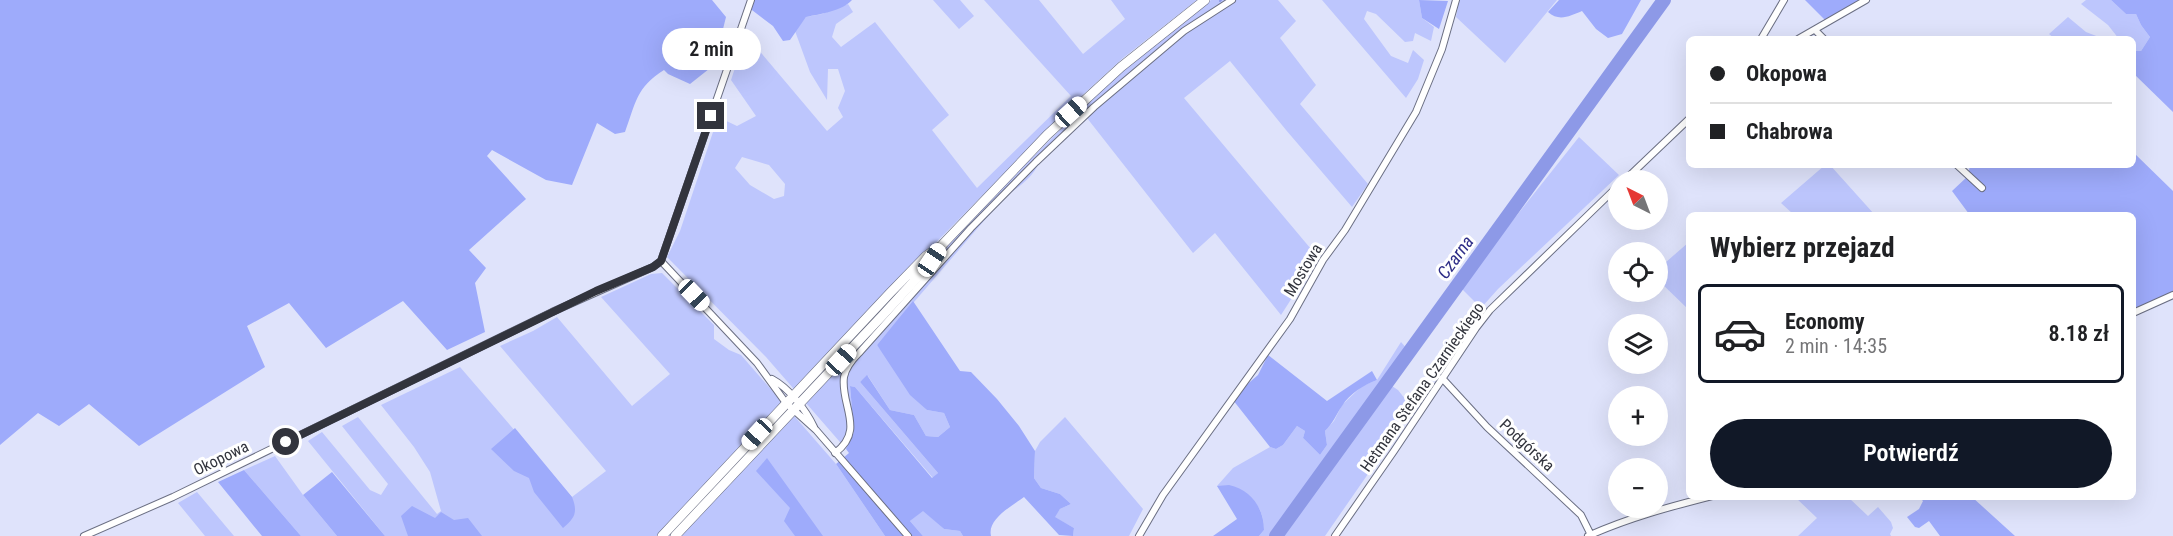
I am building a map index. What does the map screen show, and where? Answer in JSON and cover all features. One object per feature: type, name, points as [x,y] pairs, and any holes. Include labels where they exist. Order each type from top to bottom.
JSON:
[{"type":"main road","points":[[675,536],[920,274],[943,244],[1071,112],[1139,52],[1205,0]]},
{"type":"main road","points":[[662,536],[912,270],[943,244]]},
{"type":"street","points":[[751,0],[661,261],[770,378],[780,384],[789,400],[908,536]]},
{"type":"street","points":[[835,453],[850,434],[844,378],[848,364],[971,228],[1094,107],[1184,31],[1232,0]]},
{"type":"street","name":"Mostowa","points":[[1139,536],[1163,495],[1290,319],[1323,260],[1345,230],[1416,112],[1442,49],[1456,0]]},
{"type":"street","points":[[1763,36],[1784,0]]},
{"type":"street","points":[[1804,36],[1866,0]]},
{"type":"street","points":[[1815,30],[1821,36]]},
{"type":"street","points":[[1635,170],[1686,122]]},
{"type":"street","points":[[1960,168],[1982,188]]},
{"type":"street","name":"Hetmana Stefana Czarnieckiego","points":[[1335,536],[1490,310],[1608,196]]},
{"type":"street","name":"Okopowa","points":[[84,536],[173,497],[570,304],[653,267],[661,261]]},
{"type":"street","points":[[2136,312],[2173,295]]},
{"type":"street","name":"Podgórska","points":[[1442,378],[1487,427],[1581,515],[1589,535]]},
{"type":"street","points":[[1589,535],[1663,508],[1696,500]]},
{"type":"shaded area","points":[[0,0],[712,0],[726,17],[714,65],[690,84],[664,70],[648,83],[638,96],[625,132],[615,134],[597,123],[572,185],[546,180],[492,150],[487,156],[526,199],[469,250],[486,268],[475,283],[485,332],[447,350],[403,301],[326,348],[289,303],[247,326],[265,367],[139,446],[89,404],[59,426],[38,413],[0,445]]},
{"type":"shaded area","points":[[751,0],[852,0],[837,9],[806,17],[790,40],[783,41],[773,26],[748,7]]},
{"type":"shaded area","points":[[933,0],[960,0],[974,16],[959,29]]},
{"type":"shaded area","points":[[984,0],[1039,0],[1083,54],[1125,19],[1111,0],[1197,0],[1123,58],[1076,101],[882,297],[892,310],[955,238],[1084,106],[1147,50],[1211,0],[1278,0],[1296,21],[1280,38],[1316,85],[1300,104],[1368,184],[1352,207],[1230,61],[1184,98],[1316,255],[1281,315],[1215,233],[1193,253],[1087,118],[1038,164],[1026,180],[1002,200],[877,345],[927,410],[944,413],[950,427],[938,437],[926,436],[914,415],[890,410],[868,376],[860,382],[938,473],[933,478],[855,387],[850,386],[854,432],[846,449],[766,357],[667,257],[680,231],[718,117],[737,126],[756,116],[731,80],[746,35],[827,131],[843,117],[838,108],[845,91],[838,69],[828,69],[827,100],[810,72],[795,31],[806,17],[822,14],[848,4],[853,12],[836,24],[832,37],[841,47],[875,22],[949,115],[932,130],[977,188],[1071,96]],"holes":[[[742,157],[769,165],[785,184],[784,196],[774,199],[750,185],[735,168]]]},
{"type":"shaded area","points":[[1322,0],[1419,0],[1422,18],[1434,27],[1431,41],[1415,33],[1413,41],[1405,42],[1376,14],[1367,11],[1364,19],[1391,56],[1408,63],[1413,50],[1424,60],[1418,79],[1406,98]]},
{"type":"shaded area","points":[[1419,0],[1448,1],[1439,29],[1422,18]]},
{"type":"shaded area","points":[[1459,0],[1557,0],[1505,63],[1456,17]]},
{"type":"shaded area","points":[[1559,0],[1641,0],[1622,34],[1608,38],[1596,29],[1582,11],[1560,17],[1548,12]]},
{"type":"shaded area","points":[[1805,0],[1861,0],[1825,20]]},
{"type":"shaded area","points":[[2086,0],[2111,0],[2126,14],[2136,14],[2150,37],[2141,51],[2136,51],[2136,36],[2117,36],[2108,25],[2081,4]]},
{"type":"shaded area","points":[[2111,0],[2173,0],[2173,112],[2136,76],[2136,51],[2141,51],[2150,37],[2136,14],[2126,14]]},
{"type":"shaded area","points":[[2068,17],[2086,32],[2096,36],[2051,36],[2049,34]]},
{"type":"shaded area","points":[[1579,137],[1614,170],[1608,170],[1608,185],[1498,289],[1481,308],[1460,287]]},
{"type":"shaded area","points":[[2136,155],[2173,191],[2173,293],[2136,310],[2136,212],[1968,212],[1952,191],[1968,176],[1969,168],[2136,168]]},
{"type":"shaded area","points":[[1822,168],[1833,168],[1872,212],[1791,212],[1781,203]]},
{"type":"shaded area","points":[[1686,245],[1686,307],[1668,290],[1668,260]]},
{"type":"shaded area","points":[[662,273],[714,325],[714,339],[729,350],[741,355],[836,464],[885,536],[385,536],[308,441],[322,432],[370,490],[381,495],[388,484],[342,426],[358,417],[437,514],[441,511],[430,472],[414,447],[381,405],[460,367],[572,497],[606,471],[500,346],[557,317],[632,406],[670,374],[601,297],[651,274]]},
{"type":"shaded area","points":[[913,301],[960,371],[971,372],[1019,426],[1035,451],[1034,478],[1041,488],[1060,494],[1071,504],[1060,509],[1055,517],[1074,528],[1073,536],[1059,535],[1024,497],[997,519],[993,524],[991,536],[963,536],[960,531],[944,529],[923,511],[910,521],[923,536],[885,536],[836,464],[849,453],[846,449],[854,432],[850,386],[855,387],[932,478],[938,473],[860,382],[867,375],[890,410],[914,415],[926,436],[938,437],[950,427],[944,413],[927,410],[910,395],[877,345]]},
{"type":"shaded area","points":[[1401,342],[1409,351],[1272,536],[1259,536],[1264,530],[1263,519],[1256,504],[1243,495],[1217,486],[1233,468],[1270,447],[1276,449],[1283,445],[1297,426],[1305,431],[1303,438],[1320,455],[1327,445],[1325,431],[1334,421],[1342,405],[1362,386],[1377,380]]},
{"type":"shaded area","points":[[1268,355],[1327,401],[1372,371],[1377,380],[1367,384],[1345,401],[1325,431],[1327,445],[1320,455],[1303,438],[1305,431],[1297,426],[1283,445],[1276,449],[1270,447],[1233,400],[1258,375]]},
{"type":"shaded area","points":[[1389,384],[1398,390],[1413,409],[1325,536],[1279,536]]},
{"type":"shaded area","points":[[1065,417],[1143,509],[1129,536],[1073,536],[1074,528],[1054,517],[1060,509],[1071,504],[1060,494],[1041,488],[1034,478],[1035,451],[1040,442]]},
{"type":"shaded area","points":[[515,428],[572,497],[575,507],[574,514],[563,528],[534,492],[529,478],[514,471],[491,449]]},
{"type":"shaded area","points":[[275,456],[337,536],[301,536],[244,470]]},
{"type":"shaded area","points":[[767,458],[823,536],[795,536],[784,521],[790,508],[756,471]]},
{"type":"shaded area","points":[[244,470],[301,536],[262,536],[218,482]]},
{"type":"shaded area","points":[[332,472],[385,536],[337,536],[303,495]]},
{"type":"shaded area","points":[[1229,485],[1244,491],[1259,507],[1264,530],[1259,536],[1213,536],[1237,519],[1217,486]]},
{"type":"shaded area","points":[[197,492],[234,536],[205,536],[178,503]]},
{"type":"shaded area","points":[[1798,500],[1851,500],[1868,516],[1878,507],[1891,522],[1893,528],[1891,536],[1798,536],[1817,518]]},
{"type":"shaded area","points":[[1975,500],[2015,536],[1940,536],[1929,521],[1919,528],[1915,527],[1907,517],[1919,509],[1923,501]]},
{"type":"shaded area","points":[[412,506],[435,518],[441,512],[454,520],[468,518],[482,536],[408,536],[401,516]]},
{"type":"shaded area","points":[[923,510],[944,529],[960,531],[963,536],[923,536],[910,521]]},
{"type":"waterway","name":"Czarna","points":[[1276,536],[1664,0]]},
{"type":"route","points":[[286,442],[596,291],[653,267],[661,261],[711,116]]}]
